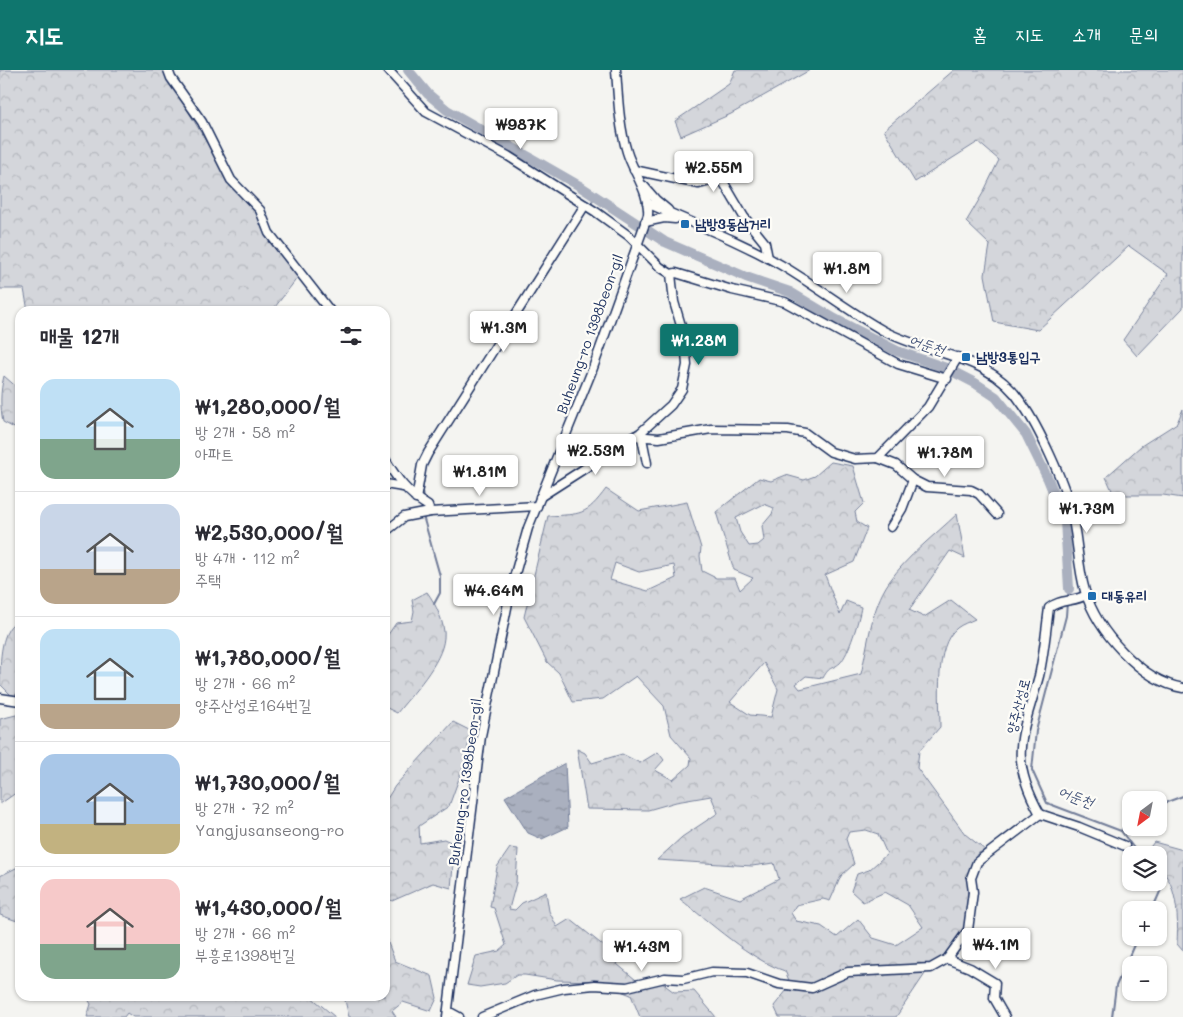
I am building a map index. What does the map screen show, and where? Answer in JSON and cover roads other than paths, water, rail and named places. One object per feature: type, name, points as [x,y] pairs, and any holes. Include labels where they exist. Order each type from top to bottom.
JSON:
[{"type":"street","points":[[168,70],[202,122],[231,180],[260,210],[269,233],[326,306]]},
{"type":"street","name":"Buheung-ro 1398beon-gil","points":[[388,70],[426,112],[508,156],[585,206],[636,242],[671,274],[676,273],[732,290],[784,302],[898,364],[947,379]]},
{"type":"street","points":[[616,70],[622,130],[635,173],[647,203],[726,237],[768,258],[884,330],[918,346],[995,374],[1016,394],[1024,406],[1068,500],[1086,596],[1106,630],[1138,667],[1158,680],[1183,688]]},
{"type":"street","points":[[635,173],[656,200],[687,221]]},
{"type":"street","points":[[635,173],[699,184],[721,178],[744,217],[764,243],[768,258]]},
{"type":"street","name":"Buheung-ro 1398beon-gil","points":[[447,1014],[481,736],[511,588],[540,497],[593,368],[636,242],[645,222],[648,209],[647,203]]},
{"type":"street","points":[[423,507],[422,465],[428,453],[585,206]]},
{"type":"street","points":[[645,222],[664,218],[687,221]]},
{"type":"street","points":[[540,497],[639,436],[671,405],[682,389],[687,365],[685,339],[674,302],[671,274]]},
{"type":"street","points":[[878,458],[914,424],[947,379],[957,360]]},
{"type":"street","points":[[639,436],[659,438],[711,428],[788,430],[805,433],[831,452],[855,459],[878,458],[896,465],[913,480],[934,489],[971,490],[979,494],[997,514]]},
{"type":"street","points":[[639,436],[647,463]]},
{"type":"street","points":[[390,467],[403,487],[423,507]]},
{"type":"street","points":[[891,527],[902,509],[913,480]]},
{"type":"street","points":[[390,485],[403,487]]},
{"type":"street","points":[[390,528],[404,517],[423,507],[537,506]]},
{"type":"street","name":"양주산성로","points":[[1040,814],[1021,770],[1020,740],[1039,674],[1049,608],[1054,603],[1076,601],[1086,596]]},
{"type":"street","points":[[0,698],[15,701]]},
{"type":"street","points":[[482,1017],[535,995],[564,988],[594,985],[627,987],[666,978],[683,979],[712,972],[747,973],[779,984],[812,988],[848,972],[932,968],[947,959],[968,930],[973,892],[972,875],[977,862],[1040,814],[1079,827],[1125,846]]},
{"type":"street","points":[[947,959],[970,968],[994,983],[994,998],[1005,1017]]},
{"type":"street","points":[[447,1014],[459,1017]]},
{"type":"water","points":[[565,763],[568,827],[542,839],[528,833],[505,797]]},
{"type":"waterway","name":"어둔천","points":[[408,70],[428,94],[447,110],[578,185],[665,242],[746,277],[790,292],[835,319],[897,351],[946,368],[975,383],[996,397],[1026,434],[1048,479],[1065,521],[1069,589]]},
{"type":"waterway","points":[[590,205],[595,197]]},
{"type":"waterway","points":[[505,339],[585,213]]},
{"type":"waterway","points":[[446,432],[485,371]]},
{"type":"waterway","points":[[423,499],[422,491],[426,464]]},
{"type":"waterway","points":[[423,516],[440,576],[440,593],[434,604]]},
{"type":"waterway","name":"어둔천","points":[[1068,597],[1069,589]]},
{"type":"waterway","name":"어둔천","points":[[1067,602],[1066,616],[1036,731],[1032,770],[1047,803],[1121,831],[1132,846]]},
{"type":"waterway","points":[[1168,802],[1183,796]]},
{"type":"waterway","name":"어둔천","points":[[1156,901],[1160,891]]},
{"type":"waterway","name":"어둔천","points":[[1112,1017],[1116,986],[1134,946]]},
{"type":"place","name":"남방3동삼거리","points":[[685,224]]},
{"type":"place","name":"남방3통입구","points":[[966,357]]},
{"type":"place","name":"대동유리","points":[[1092,596]]}]
